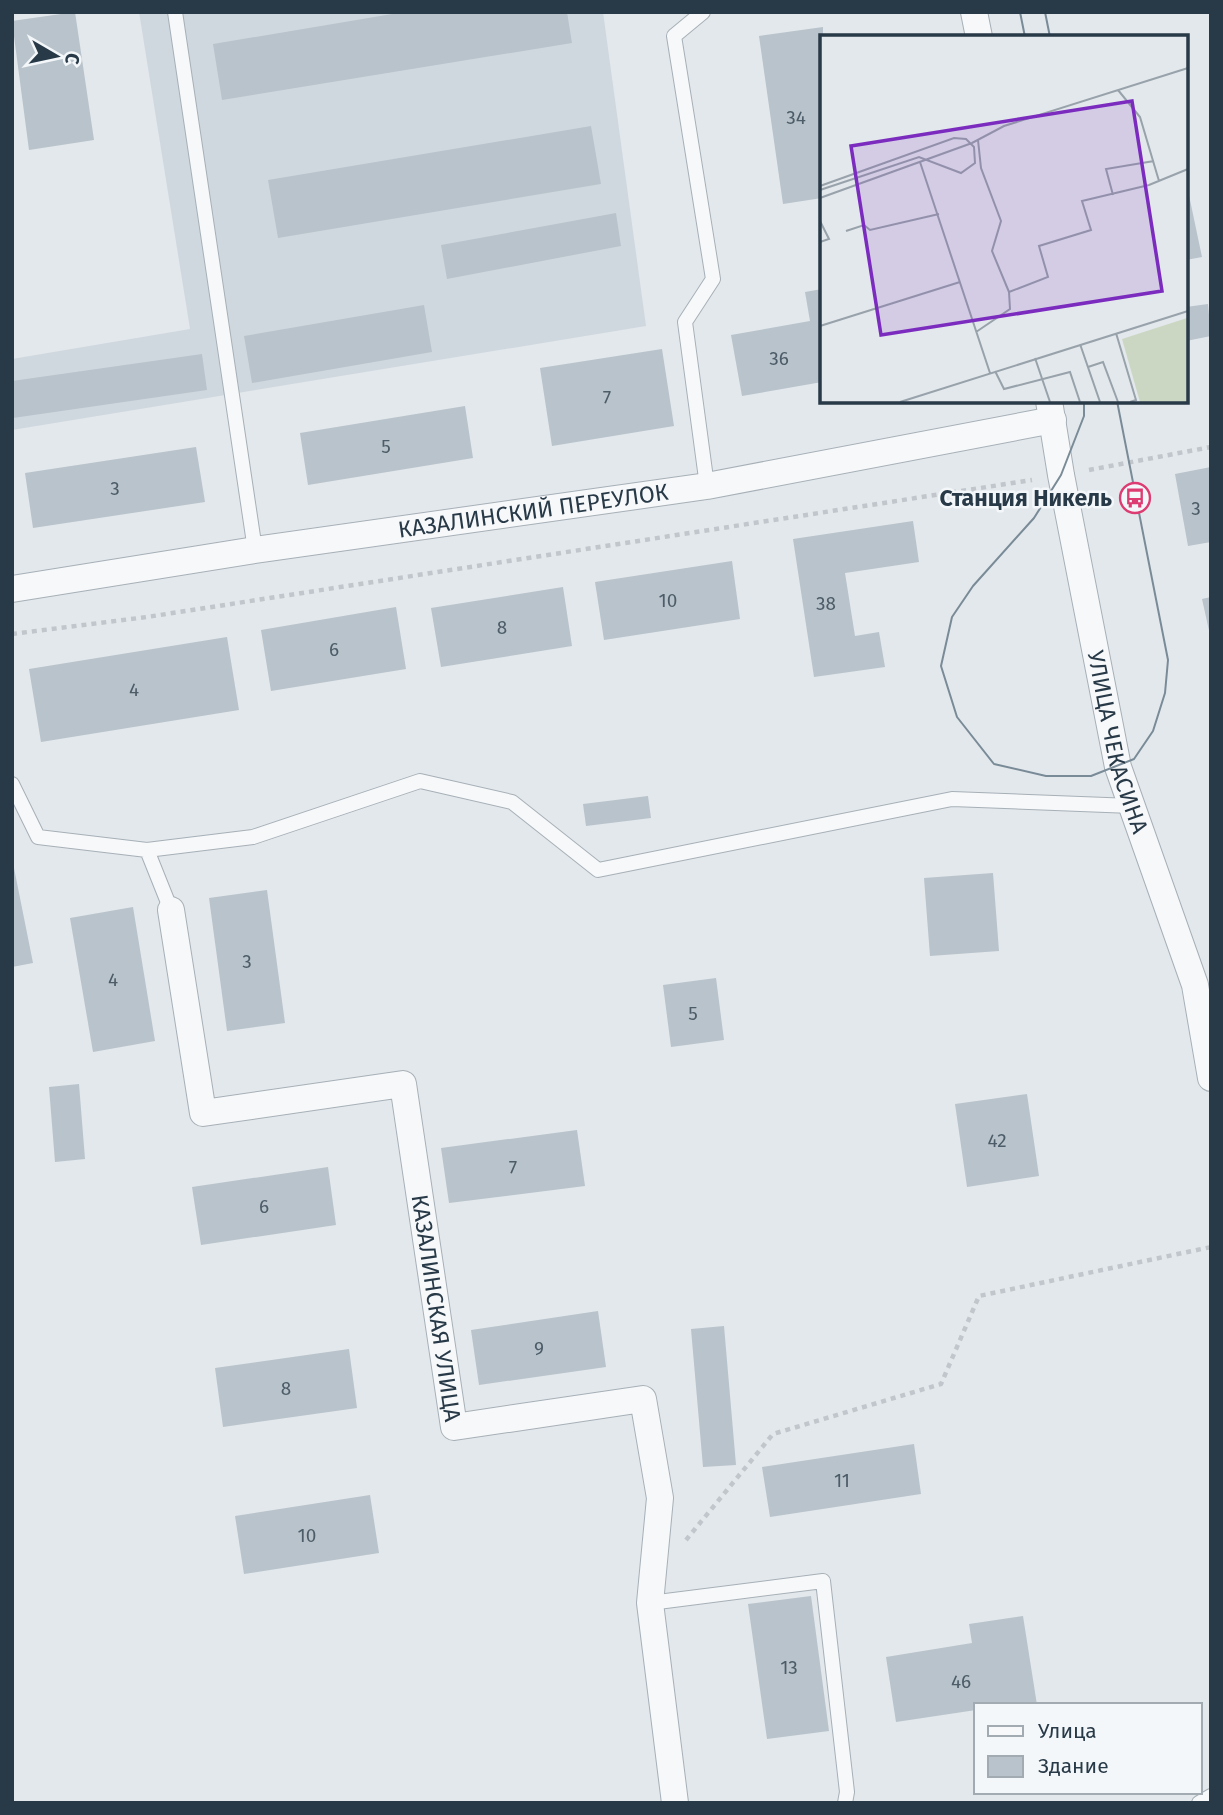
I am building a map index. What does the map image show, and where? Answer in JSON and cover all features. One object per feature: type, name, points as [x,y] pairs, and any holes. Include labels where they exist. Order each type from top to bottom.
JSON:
[{"type":"street","points":[[974,12],[979,35]]},
{"type":"street","name":"КАЗАЛИНСКИЙ ПЕРЕУЛОК","points":[[12,589],[255,550],[707,486],[1051,410]]},
{"type":"street","name":"УЛИЦА ЧЕКАСИНА","points":[[1051,410],[1061,475],[1118,767],[1195,985],[1211,1078]]},
{"type":"street","name":"КАЗАЛИНСКАЯ УЛИЦА","points":[[171,910],[203,1113],[402,1084],[454,1427],[643,1399],[660,1498],[651,1592],[675,1803]]},
{"type":"lane","points":[[175,12],[255,550]]},
{"type":"lane","points":[[703,12],[674,36],[713,279],[685,322],[707,486]]},
{"type":"lane","points":[[12,784],[38,837],[147,850],[253,837],[420,781],[512,802],[597,870],[953,799],[1132,806]]},
{"type":"lane","points":[[147,850],[171,910]]},
{"type":"lane","points":[[651,1592],[823,1581],[845,1803]]},
{"type":"lane","points":[[1199,1803],[1211,1796]]},
{"type":"path","points":[[12,634],[147,617],[1061,475],[1211,447]]},
{"type":"path","points":[[651,1592],[773,1434],[941,1384],[979,1296],[1211,1247]]},
{"type":"shaded area","points":[[139,12],[603,12],[646,326],[12,430],[12,359],[190,329]]},
{"type":"building","points":[[75,12],[94,140],[29,150],[12,21]]},
{"type":"building","points":[[404,12],[567,12],[572,43],[222,100],[213,44]]},
{"type":"building","points":[[823,27],[823,35],[820,35],[820,198],[783,204],[759,36]]},
{"type":"building","points":[[591,126],[601,184],[278,238],[268,180]]},
{"type":"building","points":[[1188,190],[1202,257],[1188,260]]},
{"type":"building","points":[[616,213],[621,246],[447,279],[441,245]]},
{"type":"building","points":[[820,289],[820,382],[742,396],[731,335],[810,321],[805,292]]},
{"type":"building","points":[[1208,304],[1211,336],[1188,341],[1188,307]]},
{"type":"building","points":[[424,305],[432,352],[252,383],[244,336]]},
{"type":"building","points":[[662,349],[674,426],[552,446],[540,368]]},
{"type":"building","points":[[202,354],[207,390],[13,418],[12,381]]},
{"type":"building","points":[[465,406],[473,458],[308,485],[300,433]]},
{"type":"building","points":[[196,447],[205,502],[33,528],[25,473]]},
{"type":"building","points":[[1211,467],[1211,542],[1188,546],[1175,474]]},
{"type":"building","points":[[913,521],[919,562],[845,573],[855,636],[879,632],[885,667],[814,677],[793,539]]},
{"type":"building","points":[[732,561],[740,619],[604,640],[595,582]]},
{"type":"building","points":[[563,587],[572,646],[441,667],[431,608]]},
{"type":"building","points":[[1211,597],[1211,634],[1210,635],[1202,599]]},
{"type":"building","points":[[396,607],[406,669],[271,691],[261,630]]},
{"type":"building","points":[[227,637],[239,710],[41,742],[29,669]]},
{"type":"building","points":[[648,796],[651,818],[586,826],[583,804]]},
{"type":"building","points":[[12,858],[33,963],[12,967]]},
{"type":"building","points":[[993,873],[999,951],[930,956],[924,878]]},
{"type":"building","points":[[267,890],[285,1023],[227,1031],[209,898]]},
{"type":"building","points":[[133,907],[155,1041],[93,1052],[70,918]]},
{"type":"building","points":[[716,978],[724,1040],[671,1047],[663,985]]},
{"type":"building","points":[[79,1084],[85,1159],[55,1162],[49,1087]]},
{"type":"building","points":[[1027,1094],[1039,1176],[967,1187],[955,1104]]},
{"type":"building","points":[[577,1130],[585,1186],[449,1203],[441,1148]]},
{"type":"building","points":[[328,1167],[336,1225],[201,1245],[192,1187]]},
{"type":"building","points":[[598,1311],[606,1367],[479,1385],[471,1330]]},
{"type":"building","points":[[724,1326],[736,1465],[703,1467],[691,1329]]},
{"type":"building","points":[[349,1349],[357,1408],[223,1427],[215,1368]]},
{"type":"building","points":[[914,1444],[921,1494],[770,1517],[762,1467]]},
{"type":"building","points":[[370,1495],[379,1553],[244,1574],[235,1516]]},
{"type":"building","points":[[811,1596],[829,1731],[767,1739],[748,1604]]},
{"type":"building","points":[[1023,1616],[1037,1703],[974,1703],[974,1710],[896,1722],[886,1657],[972,1643],[969,1624]]},
{"type":"tram line","points":[[1020,12],[1025,35]]},
{"type":"tram line","points":[[1045,12],[1050,35]]},
{"type":"tram line","points":[[1084,402],[1084,416],[1061,475],[1034,518],[973,586],[952,617],[941,666],[957,717],[994,764],[1046,776],[1091,776],[1134,759],[1153,731],[1165,693],[1168,660],[1117,402]]},
{"type":"place","name":"Станция Никель","points":[[1135,498]]}]
